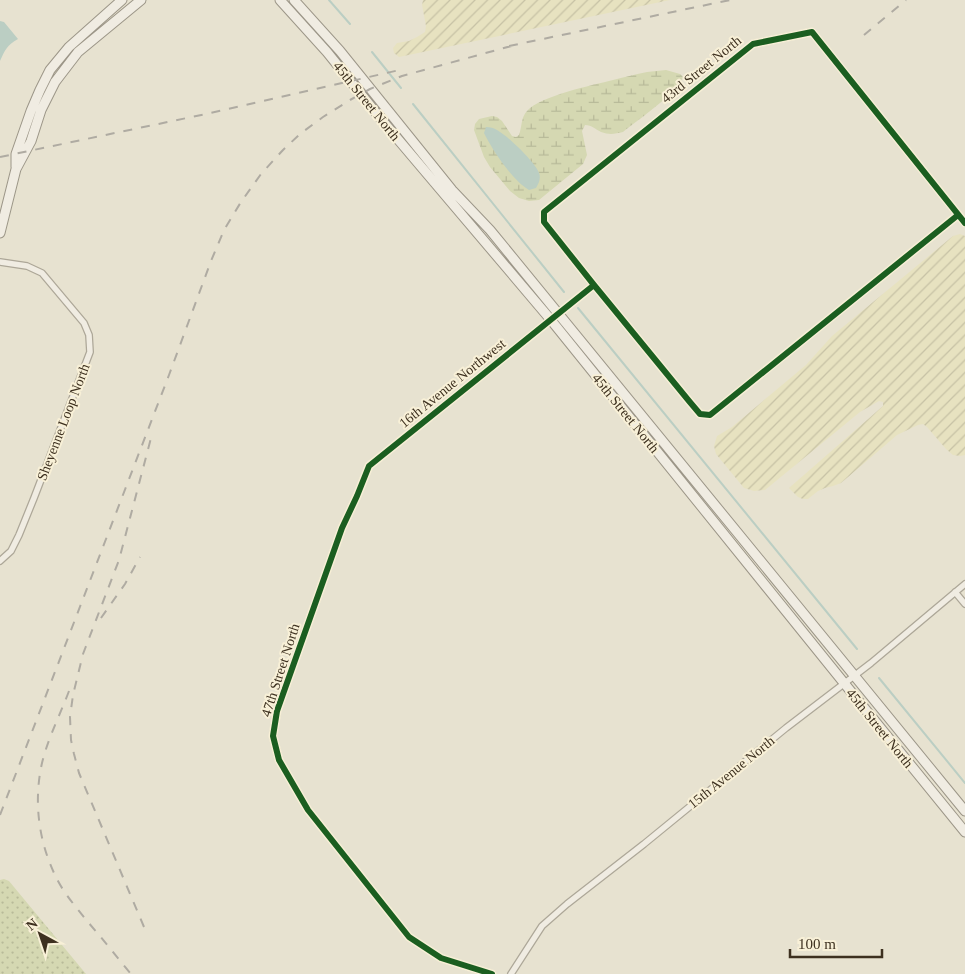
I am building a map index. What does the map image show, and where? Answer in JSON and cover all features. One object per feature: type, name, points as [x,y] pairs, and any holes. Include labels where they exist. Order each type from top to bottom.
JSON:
[{"type":"main road","points":[[0,233],[16,169],[16,154],[31,111],[50,70],[69,48],[122,0]]},
{"type":"main road","points":[[16,169],[31,141],[45,100],[62,71],[78,52],[141,0]]},
{"type":"main road","name":"45th Street North","points":[[280,0],[327,52],[385,124],[551,320],[965,832]]},
{"type":"main road","name":"45th Street North","points":[[294,0],[340,51],[452,190],[490,230],[559,313],[965,811]]},
{"type":"street","name":"43rd Street North","points":[[594,285],[544,222],[544,212],[753,44],[812,32],[965,223]]},
{"type":"street","points":[[594,285],[694,408],[700,414],[710,415],[958,215]]},
{"type":"street","name":"Sheyenne Loop North","points":[[0,262],[27,266],[42,273],[84,323],[89,335],[90,352],[19,535],[11,551],[0,561]]},
{"type":"street","name":"16th Avenue Northwest","points":[[369,466],[594,285]]},
{"type":"street","name":"47th Street North","points":[[369,466],[342,528],[277,711],[272,736],[279,760],[308,810],[409,937],[441,958],[492,974]]},
{"type":"street","name":"15th Avenue North","points":[[511,974],[542,926],[567,904],[902,637],[965,584]]},
{"type":"street","points":[[955,592],[965,604]]},
{"type":"shaded area","points":[[423,0],[670,0],[399,57],[394,53],[393,48],[397,43],[409,41],[425,32]]},
{"type":"shaded area","points":[[0,21],[4,22],[18,39],[11,43],[0,61]]},
{"type":"shaded area","points":[[486,127],[493,128],[502,133],[532,162],[540,175],[536,188],[529,190],[510,172],[492,148],[484,133]]},
{"type":"shaded area","points":[[960,234],[965,236],[965,455],[953,455],[927,427],[923,424],[918,425],[897,435],[841,483],[818,491],[808,499],[798,497],[789,488],[883,406],[883,402],[879,401],[860,412],[765,490],[754,491],[744,488],[716,454],[714,446],[717,436],[732,427],[806,365],[832,336],[953,236]]},
{"type":"green space","points":[[666,70],[680,74],[683,77],[673,91],[623,132],[607,134],[592,126],[585,125],[582,131],[587,155],[583,164],[539,200],[529,201],[519,198],[510,191],[484,157],[474,130],[475,124],[479,119],[492,116],[497,117],[512,136],[516,137],[519,135],[525,113],[543,101],[593,85],[643,73]]},
{"type":"green space","points":[[0,880],[9,881],[86,974],[0,974]]},
{"type":"waterway","points":[[329,0],[350,24]]},
{"type":"waterway","points":[[372,52],[401,88]]},
{"type":"waterway","points":[[413,104],[564,292]]},
{"type":"waterway","points":[[578,308],[857,649]]},
{"type":"waterway","points":[[879,678],[965,783]]},
{"type":"railway","points":[[509,46],[730,0]]},
{"type":"railway","points":[[864,35],[906,0]]},
{"type":"railway","points":[[0,815],[211,261],[224,230],[241,202],[261,174],[300,134],[350,100],[370,89],[402,76],[515,45]]},
{"type":"railway","points":[[0,157],[206,114],[404,69]]},
{"type":"railway","points":[[144,927],[79,773],[71,740],[70,717],[73,695],[83,654],[119,560],[151,438]]},
{"type":"railway","points":[[101,618],[125,584],[140,557]]},
{"type":"railway","points":[[69,691],[51,736],[39,778],[38,808],[42,838],[51,867],[64,892],[131,974]]},
{"type":"cycle path","points":[[958,215],[710,415],[700,414],[544,222],[544,212],[753,44],[812,32],[965,223]]},
{"type":"cycle path","points":[[492,974],[441,958],[409,937],[308,810],[279,760],[273,736],[277,711],[342,528],[369,466],[594,285]]}]
